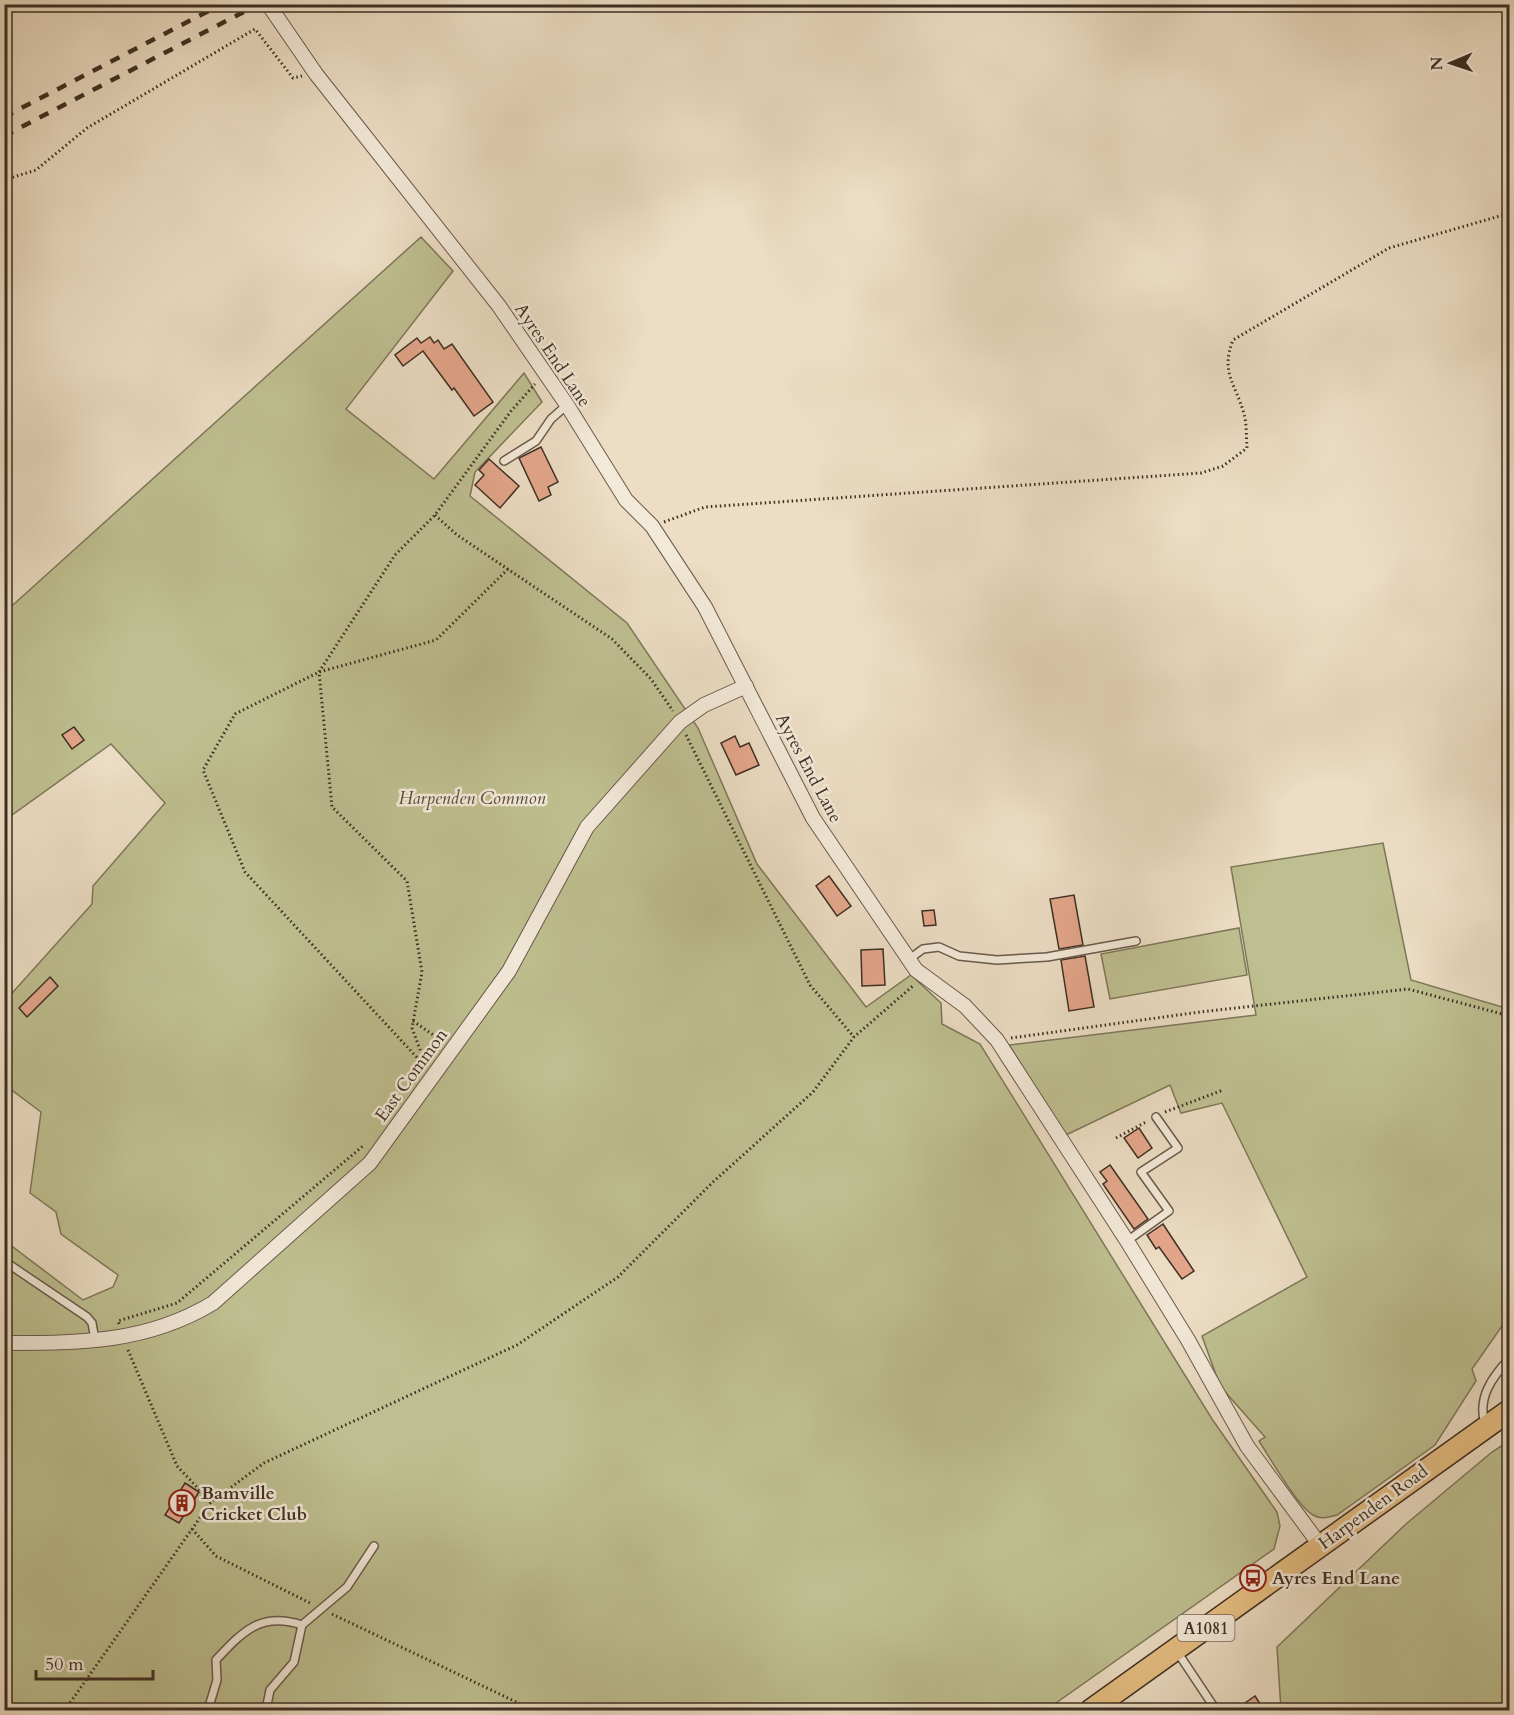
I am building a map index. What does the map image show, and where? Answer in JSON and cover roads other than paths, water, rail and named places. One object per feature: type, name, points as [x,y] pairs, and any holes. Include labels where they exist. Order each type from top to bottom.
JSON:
[{"type":"main road","name":"Harpenden Road","points":[[1091,1710],[1509,1410]]},
{"type":"street","name":"Ayres End Lane","points":[[268,4],[316,74],[499,306],[567,405],[626,500],[652,526],[705,607],[813,818],[915,970],[965,1006],[997,1040],[1127,1240],[1188,1340],[1247,1446],[1320,1545]]},
{"type":"street","name":"East Common","points":[[4,1343],[57,1343],[123,1337],[166,1327],[213,1303],[370,1163],[509,971],[587,827],[680,722],[704,705],[746,686]]},
{"type":"lane","points":[[504,461],[536,441],[551,419],[567,405]]},
{"type":"lane","points":[[908,960],[923,949],[939,947],[959,956],[997,960],[1047,957],[1136,941]]},
{"type":"lane","points":[[1127,1240],[1169,1211],[1141,1172],[1178,1148],[1156,1117]]},
{"type":"lane","points":[[4,1261],[87,1317],[92,1323],[95,1340]]},
{"type":"lane","points":[[1486,1427],[1481,1412],[1486,1388],[1509,1358]]},
{"type":"lane","points":[[266,1710],[270,1690],[294,1662],[302,1625],[347,1587],[374,1546]]},
{"type":"lane","points":[[208,1710],[217,1680],[216,1660],[240,1634],[265,1621],[286,1619],[302,1625]]},
{"type":"lane","points":[[1175,1650],[1216,1710]]},
{"type":"railway","points":[[4,117],[222,4]]},
{"type":"railway","points":[[4,136],[259,4]]},
{"type":"place","name":"Bamville Cricket Club","points":[[182,1503]]},
{"type":"place","name":"Ayres End Lane","points":[[1253,1578]]},
{"type":"park label","name":"Harpenden Common","points":[[472,798]]}]
